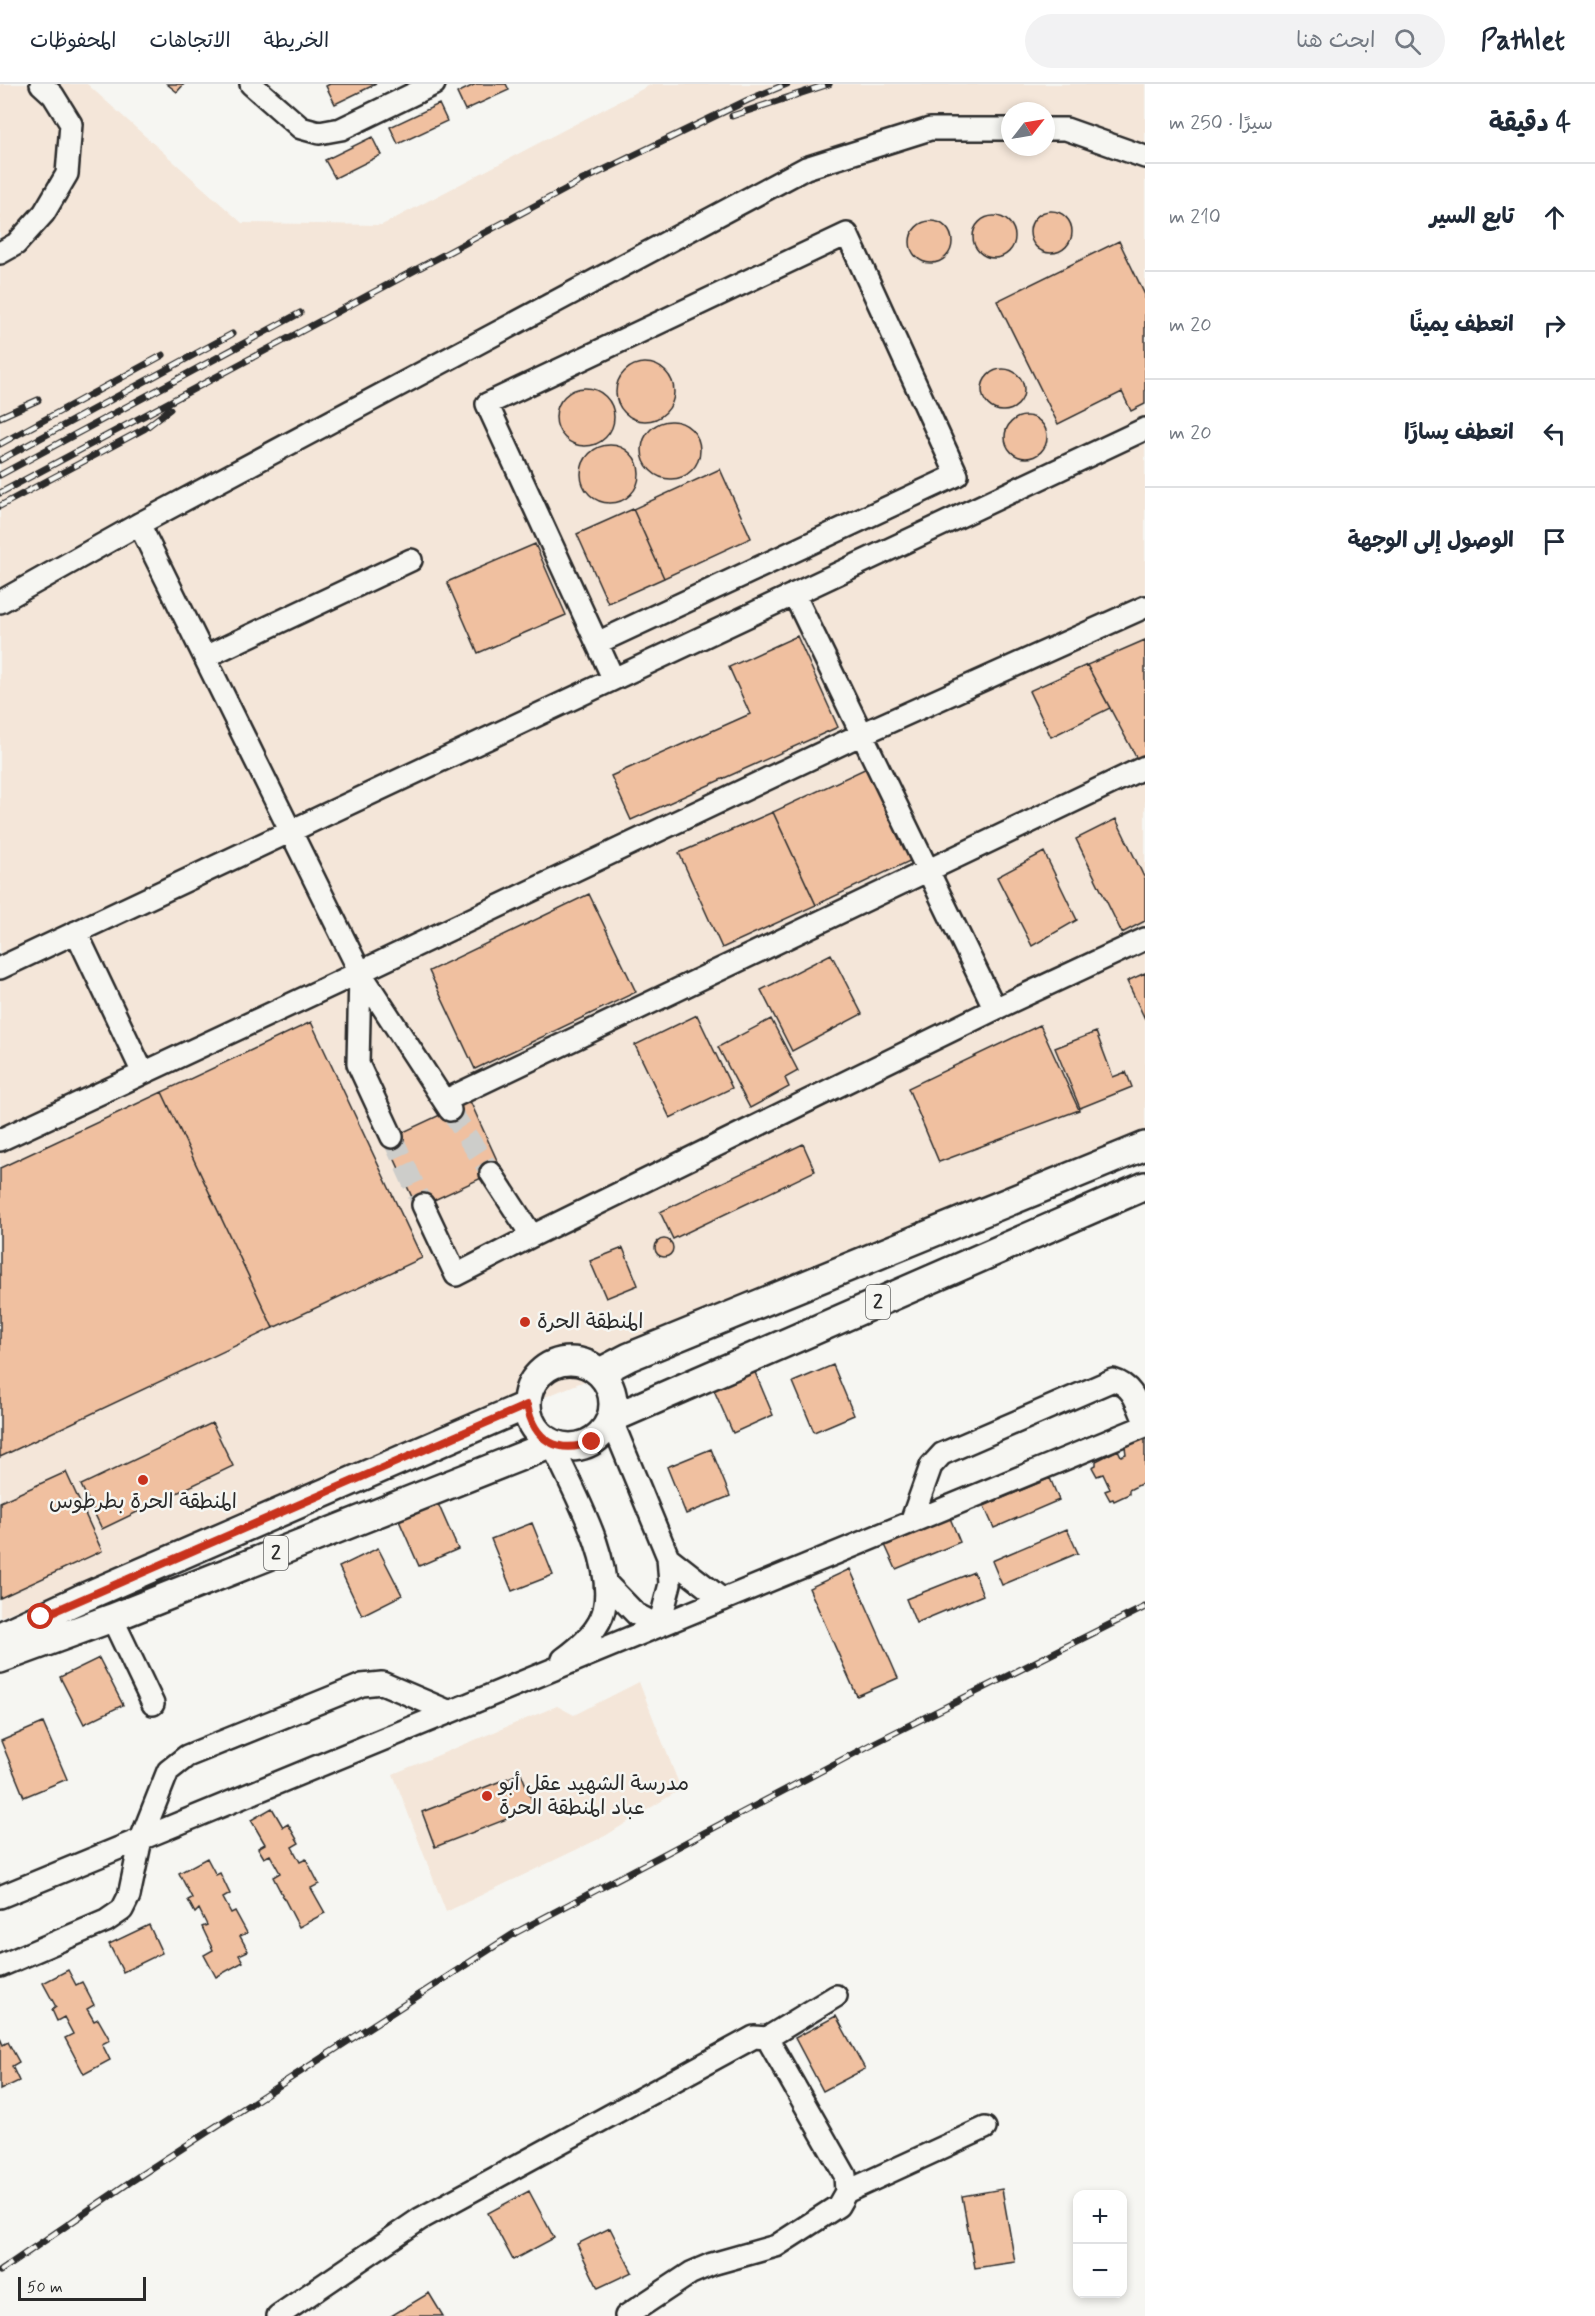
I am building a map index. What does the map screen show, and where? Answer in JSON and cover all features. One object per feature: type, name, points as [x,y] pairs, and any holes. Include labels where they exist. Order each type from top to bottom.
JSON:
[{"type":"main road","points":[[600,1372],[629,1357],[1145,1146]]},
{"type":"main road","name":"2","points":[[611,1419],[1145,1186]]},
{"type":"main road","points":[[573,1361],[587,1364],[600,1372],[609,1386],[614,1402],[611,1419],[603,1433],[592,1442],[572,1447],[552,1444],[539,1434],[530,1421],[527,1405],[529,1391],[535,1378],[546,1368],[559,1362],[573,1361]]},
{"type":"main road","points":[[0,1636],[527,1405]]},
{"type":"main road","name":"2","points":[[0,1659],[101,1622],[552,1444]]},
{"type":"main road","points":[[0,1619],[52,1602],[80,1599]]},
{"type":"main road","points":[[0,1676],[101,1622]]},
{"type":"street","points":[[0,253],[16,244],[44,213],[67,174],[71,124],[53,95],[41,84]]},
{"type":"street","points":[[251,84],[301,128],[319,133],[341,129],[434,84]]},
{"type":"street","points":[[0,602],[139,524],[806,168],[930,129],[1001,129]]},
{"type":"street","points":[[1055,129],[1066,129],[1145,157]]},
{"type":"street","points":[[597,643],[957,475],[847,234],[488,404],[597,643],[613,678]]},
{"type":"street","points":[[0,968],[1145,429]]},
{"type":"street","points":[[139,524],[360,972],[447,1106],[927,870],[1145,767]]},
{"type":"street","points":[[205,657],[411,560]]},
{"type":"street","points":[[794,594],[995,1009]]},
{"type":"street","points":[[0,1140],[862,734],[1145,607]]},
{"type":"street","points":[[76,932],[143,1073]]},
{"type":"street","points":[[423,1205],[456,1275],[995,1009],[1145,939]]},
{"type":"street","points":[[360,972],[358,1064],[392,1137]]},
{"type":"street","points":[[491,1173],[532,1236]]},
{"type":"street","points":[[0,1897],[723,1600],[911,1522],[1145,1424],[1131,1390],[1124,1383],[1113,1380],[942,1454],[931,1466],[911,1522]]},
{"type":"street","points":[[611,1419],[668,1557],[670,1584],[659,1626]]},
{"type":"street","points":[[546,1672],[592,1634],[604,1611],[606,1583],[600,1550],[552,1444]]},
{"type":"street","points":[[668,1557],[723,1600]]},
{"type":"street","points":[[606,1583],[636,1614],[659,1626]]},
{"type":"street","points":[[101,1622],[153,1704]]},
{"type":"street","points":[[0,1966],[106,1921],[122,1910],[129,1896],[141,1839],[168,1771],[187,1756],[362,1685],[382,1683],[450,1712]]},
{"type":"street","points":[[278,2316],[420,2219],[754,2037],[767,2038],[836,1996]]},
{"type":"street","points":[[626,2316],[691,2273],[712,2264],[776,2246],[838,2206],[846,2192],[845,2175],[767,2038]]},
{"type":"street","points":[[846,2192],[985,2128]]},
{"type":"shaded area","points":[[0,84],[87,84],[242,223],[382,225],[652,84],[1145,84],[1145,1155],[0,1617]]},
{"type":"shaded area","points":[[639,1682],[681,1789],[605,1836],[446,1912],[393,1774],[557,1706],[574,1715]]},
{"type":"building","points":[[167,84],[184,84],[177,92]]},
{"type":"building","points":[[330,84],[376,84],[335,104],[326,86]]},
{"type":"building","points":[[476,84],[506,84],[509,90],[465,110],[457,93]]},
{"type":"building","points":[[439,104],[447,121],[398,144],[390,127]]},
{"type":"building","points":[[372,137],[381,155],[335,178],[325,160]]},
{"type":"building","points":[[1051,211],[1059,212],[1066,217],[1071,224],[1071,240],[1066,247],[1059,252],[1051,253],[1043,252],[1036,247],[1031,240],[1030,232],[1031,224],[1036,217],[1043,212]]},
{"type":"building","points":[[994,216],[1002,217],[1009,222],[1014,229],[1014,245],[1009,252],[1002,257],[994,258],[986,257],[979,252],[974,245],[973,237],[974,229],[979,222],[986,217]]},
{"type":"building","points":[[931,221],[939,222],[946,227],[951,234],[951,250],[946,257],[939,262],[931,263],[923,262],[916,257],[911,250],[910,242],[911,234],[916,227],[923,222]]},
{"type":"building","points":[[1119,241],[1145,295],[1145,404],[1131,411],[1122,392],[1058,424],[997,301]]},
{"type":"building","points":[[639,363],[651,363],[666,371],[674,386],[674,398],[666,413],[651,421],[639,421],[624,413],[616,398],[616,386],[624,371]]},
{"type":"building","points":[[1003,369],[1011,370],[1018,375],[1023,382],[1023,398],[1018,405],[1011,410],[1003,411],[995,410],[988,405],[983,398],[982,390],[983,382],[988,375],[995,370]]},
{"type":"building","points":[[579,388],[591,388],[606,396],[614,411],[614,423],[606,438],[591,446],[579,446],[564,438],[556,423],[556,411],[564,396]]},
{"type":"building","points":[[1026,416],[1034,417],[1041,422],[1046,429],[1046,445],[1041,452],[1034,457],[1026,458],[1018,457],[1011,452],[1006,445],[1005,437],[1006,429],[1011,422],[1018,417]]},
{"type":"building","points":[[665,421],[677,421],[692,429],[700,444],[700,456],[692,471],[677,479],[665,479],[650,471],[642,456],[642,444],[650,429]]},
{"type":"building","points":[[604,445],[616,445],[631,453],[639,468],[639,480],[631,495],[616,503],[604,503],[589,495],[581,480],[581,468],[589,453]]},
{"type":"building","points":[[720,469],[751,538],[664,578],[633,509]]},
{"type":"building","points":[[633,509],[664,578],[608,603],[577,534]]},
{"type":"building","points":[[535,544],[566,615],[478,653],[447,582]]},
{"type":"building","points":[[797,636],[838,727],[631,820],[611,776],[750,714],[729,667]]},
{"type":"building","points":[[1145,640],[1145,755],[1137,759],[1087,665]]},
{"type":"building","points":[[1087,665],[1110,708],[1051,737],[1029,691]]},
{"type":"building","points":[[871,766],[914,859],[816,905],[773,812]]},
{"type":"building","points":[[773,812],[816,905],[722,948],[679,853]]},
{"type":"building","points":[[1116,819],[1145,879],[1145,921],[1122,933],[1076,839]]},
{"type":"building","points":[[1044,852],[1077,920],[1032,946],[997,877]]},
{"type":"building","points":[[589,894],[636,992],[475,1069],[429,971]]},
{"type":"building","points":[[831,954],[862,1014],[792,1051],[761,990]]},
{"type":"building","points":[[1145,973],[1145,1019],[1127,981]]},
{"type":"building","points":[[697,1015],[732,1088],[670,1118],[635,1045]]},
{"type":"building","points":[[771,1019],[798,1071],[785,1078],[789,1087],[750,1108],[718,1047]]},
{"type":"building","points":[[311,1022],[422,1258],[273,1328],[162,1092]]},
{"type":"building","points":[[1040,1025],[1079,1110],[939,1162],[908,1088]]},
{"type":"building","points":[[1096,1032],[1113,1077],[1126,1072],[1132,1087],[1080,1108],[1055,1048]]},
{"type":"building","points":[[162,1092],[273,1328],[0,1457],[0,1168]]},
{"type":"building","points":[[470,1101],[501,1169],[417,1208],[386,1140]]},
{"type":"building","points":[[803,1144],[815,1171],[673,1239],[660,1212]]},
{"type":"building","points":[[664,1239],[670,1242],[673,1248],[670,1254],[664,1257],[658,1254],[655,1248],[658,1242]]},
{"type":"building","points":[[623,1248],[638,1285],[606,1298],[590,1261]]},
{"type":"building","points":[[833,1365],[854,1415],[814,1432],[793,1382]]},
{"type":"building","points":[[754,1370],[773,1415],[733,1433],[713,1388]]},
{"type":"building","points":[[212,1423],[233,1466],[102,1529],[81,1485]]},
{"type":"building","points":[[1145,1438],[1145,1482],[1129,1490],[1129,1494],[1114,1501],[1110,1500],[1105,1491],[1110,1489],[1103,1474],[1097,1476],[1092,1467],[1096,1465],[1096,1461],[1118,1450],[1121,1456],[1126,1454],[1125,1447]]},
{"type":"building","points":[[711,1449],[730,1496],[686,1514],[667,1467]]},
{"type":"building","points":[[66,1472],[102,1551],[0,1598],[0,1502]]},
{"type":"building","points":[[1050,1478],[1059,1500],[994,1528],[984,1506]]},
{"type":"building","points":[[436,1499],[458,1549],[419,1566],[397,1516]]},
{"type":"building","points":[[950,1518],[960,1542],[896,1569],[885,1545]]},
{"type":"building","points":[[532,1523],[553,1575],[512,1591],[491,1539]]},
{"type":"building","points":[[1067,1529],[1078,1553],[1002,1585],[992,1561]]},
{"type":"building","points":[[378,1548],[402,1595],[362,1615],[339,1567]]},
{"type":"building","points":[[850,1569],[898,1678],[857,1696],[809,1588]]},
{"type":"building","points":[[974,1572],[983,1595],[916,1623],[906,1599]]},
{"type":"building","points":[[99,1658],[123,1705],[84,1724],[60,1677]]},
{"type":"building","points":[[43,1723],[67,1779],[24,1797],[1,1741]]},
{"type":"building","points":[[521,1773],[535,1808],[435,1847],[422,1812]]},
{"type":"building","points":[[272,1808],[283,1827],[288,1824],[299,1843],[292,1847],[300,1862],[306,1859],[319,1884],[311,1888],[325,1913],[299,1927],[273,1877],[280,1873],[270,1855],[264,1858],[258,1848],[265,1844],[251,1820]]},
{"type":"building","points":[[207,1858],[216,1875],[220,1873],[230,1894],[223,1898],[231,1913],[235,1911],[247,1933],[240,1936],[248,1951],[239,1955],[243,1962],[216,1977],[204,1955],[213,1950],[202,1927],[207,1925],[199,1909],[195,1913],[188,1900],[192,1898],[179,1873]]},
{"type":"building","points":[[149,1925],[162,1953],[123,1972],[109,1944]]},
{"type":"building","points":[[68,1970],[76,1985],[82,1982],[94,2005],[87,2009],[94,2021],[98,2019],[110,2040],[102,2044],[110,2060],[84,2074],[65,2038],[73,2034],[64,2017],[57,2021],[52,2010],[56,2007],[43,1983]]},
{"type":"building","points":[[836,2016],[865,2069],[823,2091],[795,2038]]},
{"type":"building","points":[[0,2038],[3,2045],[8,2042],[19,2062],[12,2066],[19,2081],[0,2090]]},
{"type":"building","points":[[1002,2189],[1015,2262],[975,2268],[962,2196]]},
{"type":"building","points":[[529,2191],[554,2238],[513,2260],[488,2213]]},
{"type":"building","points":[[610,2228],[632,2272],[598,2288],[577,2244]]},
{"type":"building","points":[[429,2293],[443,2316],[391,2316]]},
{"type":"tunnel","points":[[450,1110],[491,1173]]},
{"type":"tunnel","points":[[392,1137],[423,1205]]},
{"type":"railway","points":[[0,493],[581,181],[748,100],[787,84]]},
{"type":"railway","points":[[732,116],[829,84]]},
{"type":"railway","points":[[0,475],[300,313]]},
{"type":"railway","points":[[0,460],[232,334]]},
{"type":"railway","points":[[0,444],[163,355]]},
{"type":"railway","points":[[0,417],[38,400]]},
{"type":"railway","points":[[0,506],[144,429],[170,409]]},
{"type":"railway","points":[[0,2271],[130,2182],[515,1933],[870,1745],[1145,1607]]},
{"type":"place","name":"المنطقة الحرة","points":[[525,1322]]},
{"type":"place","name":"المنطقة الحرة بطرطوس","points":[[143,1480]]},
{"type":"place","name":"مدرسة الشهيد عقل أبو عباد المنطقة الحرة","points":[[487,1796]]},
{"type":"route","points":[[41,1617],[527,1405],[530,1421],[539,1434],[552,1444],[579,1447],[592,1442]]}]
